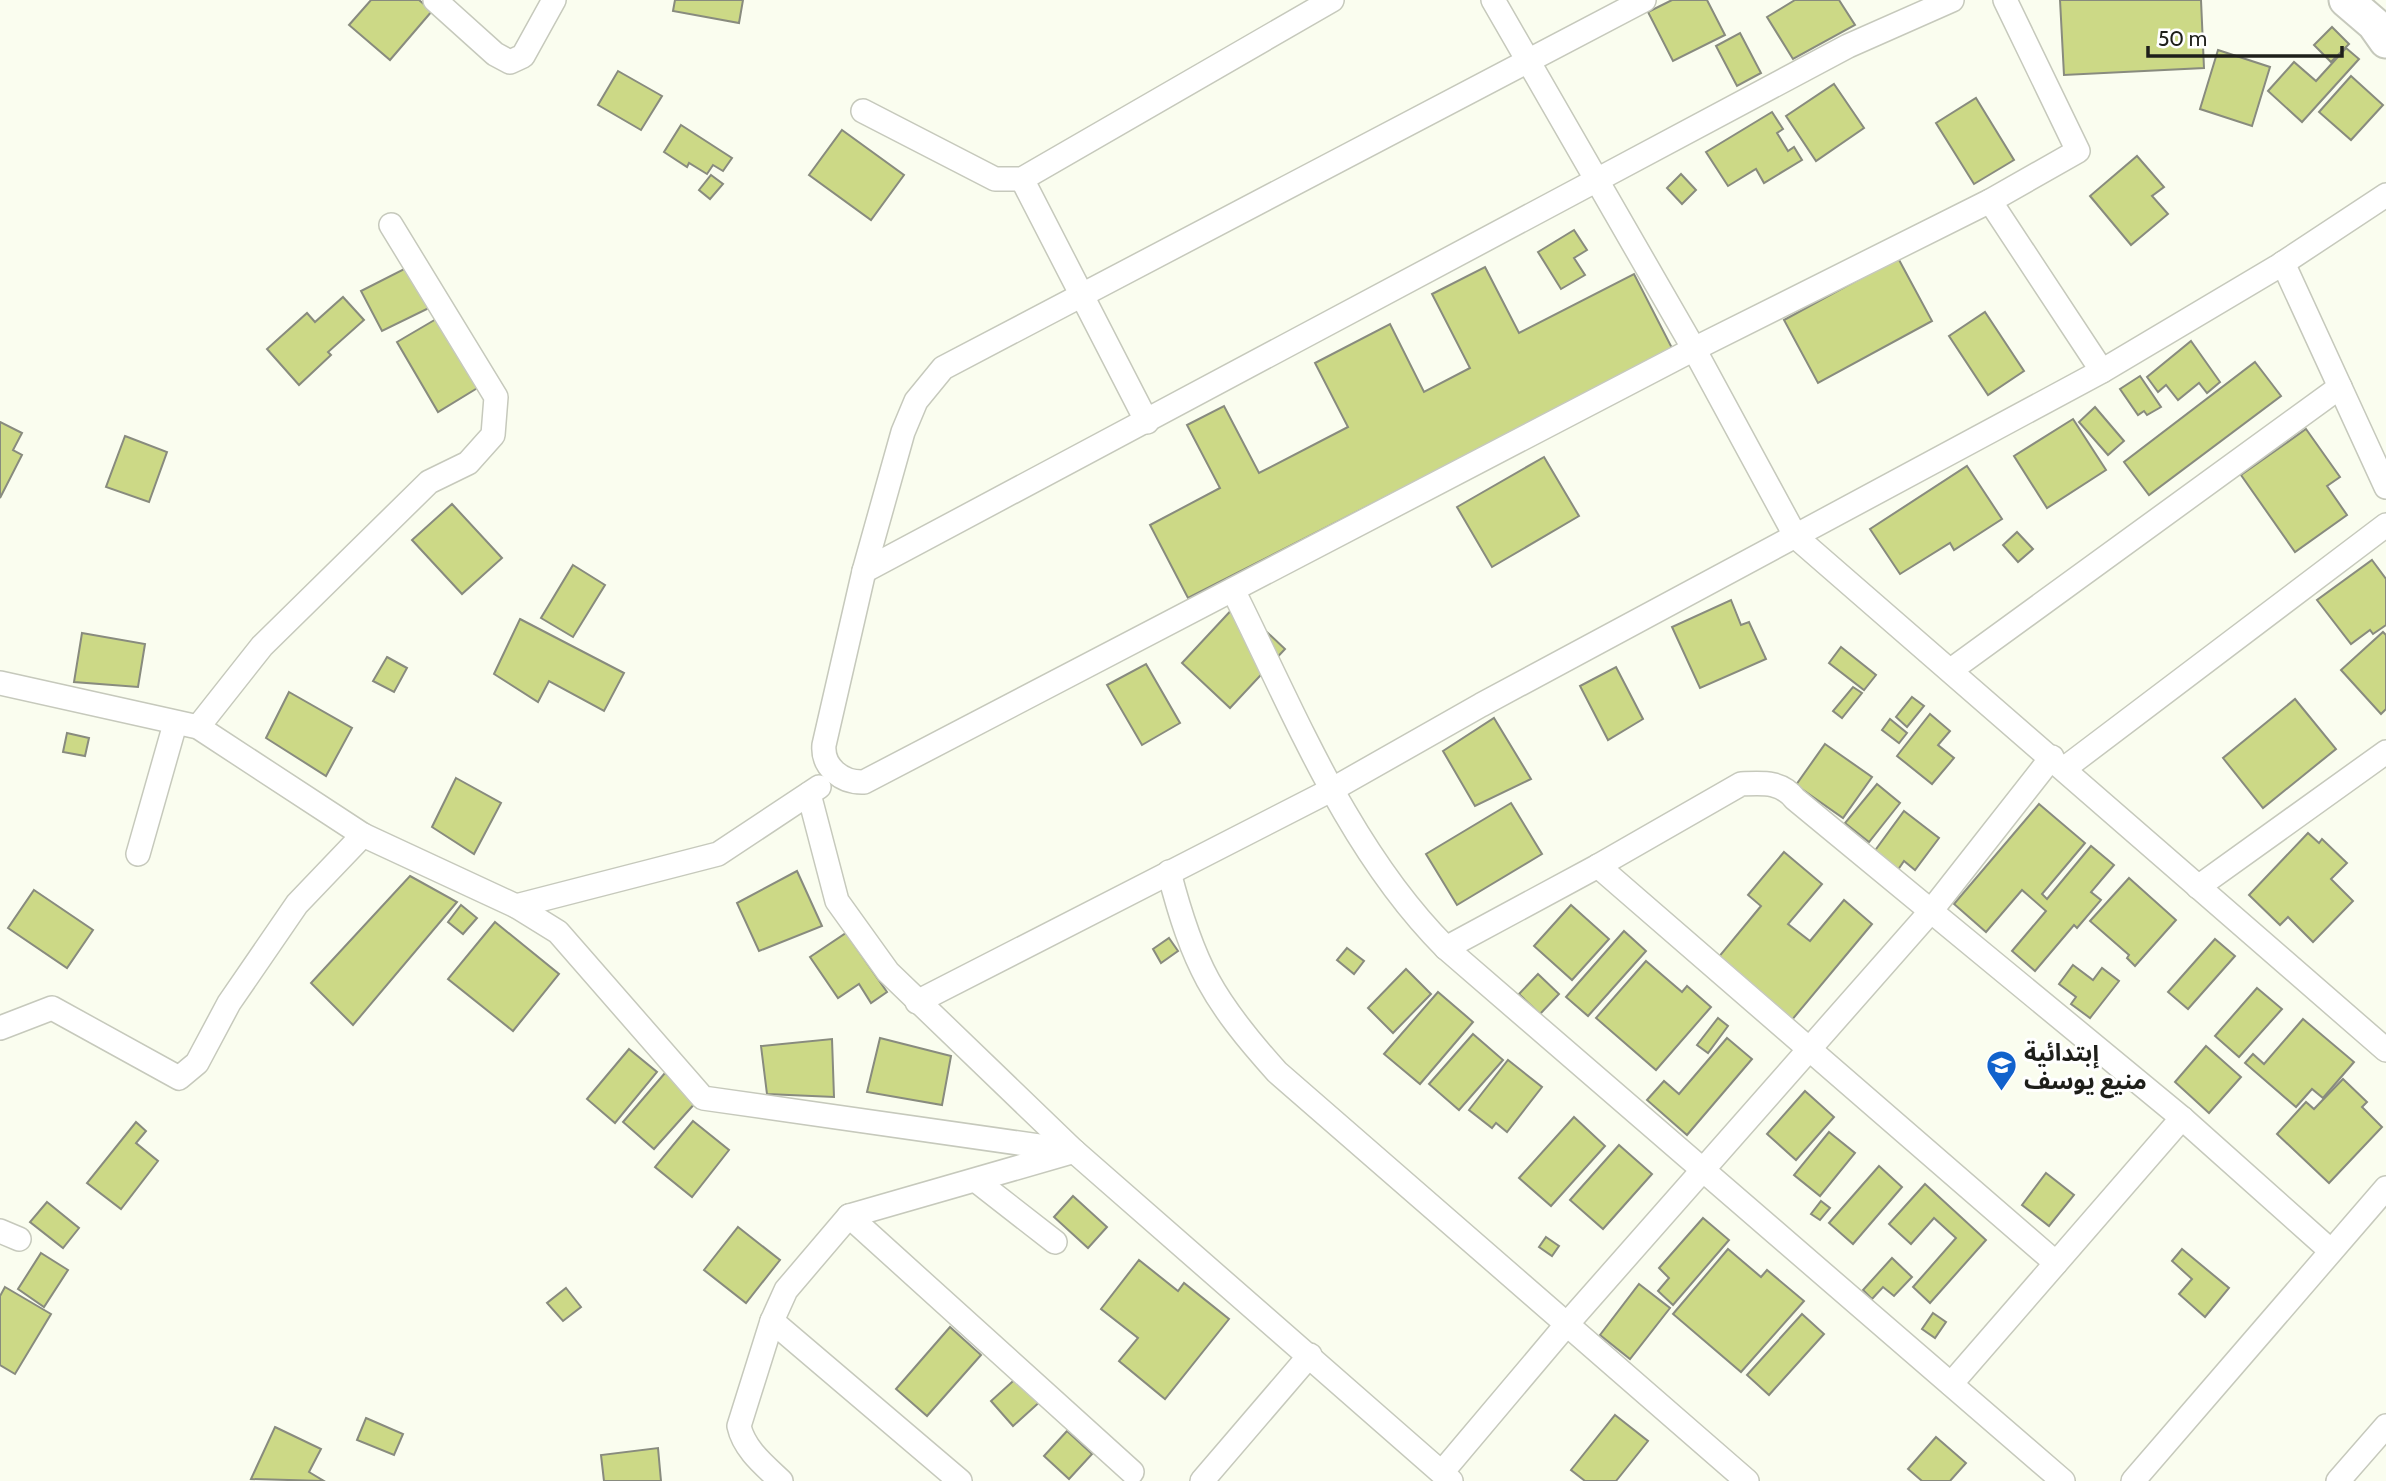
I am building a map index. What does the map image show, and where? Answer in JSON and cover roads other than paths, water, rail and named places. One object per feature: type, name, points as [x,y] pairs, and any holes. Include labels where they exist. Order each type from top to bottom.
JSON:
[{"type":"main road","points":[[2346,0],[2374,24],[2386,41]]},
{"type":"street","points":[[435,0],[495,54],[509,62],[523,56],[554,0]]},
{"type":"street","points":[[863,111],[995,179],[1022,178],[1332,0]]},
{"type":"street","points":[[1493,0],[1694,349],[1796,537],[2386,1050]]},
{"type":"street","points":[[1644,0],[943,368],[924,388],[903,432],[864,571],[824,745],[824,759],[838,774],[856,783],[864,782],[1694,349],[1990,201],[2078,151],[2005,0]]},
{"type":"street","points":[[864,571],[1848,46],[1952,0]]},
{"type":"street","points":[[1022,178],[1147,422]]},
{"type":"street","points":[[917,1002],[1333,789],[1493,698],[2102,371],[2283,263],[2386,195]]},
{"type":"street","points":[[1990,201],[2102,371]]},
{"type":"street","points":[[198,727],[262,646],[429,482],[468,463],[493,435],[496,397],[391,225]]},
{"type":"street","points":[[2283,263],[2386,487]]},
{"type":"street","points":[[1951,670],[2340,387]]},
{"type":"street","points":[[809,794],[837,901],[888,972],[1074,1151],[1447,1476],[1567,1324],[2058,763],[2386,525]]},
{"type":"street","points":[[1233,590],[1333,789],[1402,901],[1446,948],[2063,1481]]},
{"type":"street","points":[[0,683],[198,727],[363,835],[516,906],[558,932],[703,1098],[1074,1151]]},
{"type":"street","points":[[138,854],[175,724]]},
{"type":"street","points":[[2198,887],[2386,752]]},
{"type":"street","points":[[516,906],[718,854],[838,774]]},
{"type":"street","points":[[1446,948],[1598,866],[1741,784],[1767,783],[1786,788],[1795,799],[1895,884],[2182,1118],[2331,1251]]},
{"type":"street","points":[[0,1028],[52,1008],[179,1078],[197,1063],[229,1003],[296,904],[363,835]]},
{"type":"street","points":[[1598,866],[2056,1264]]},
{"type":"street","points":[[1169,872],[1197,962],[1237,1028],[1277,1072],[1747,1481]]},
{"type":"street","points":[[1951,1384],[2182,1118]]},
{"type":"street","points":[[778,1480],[746,1445],[739,1426],[772,1321],[786,1290],[849,1216],[978,1182],[1074,1151]]},
{"type":"street","points":[[978,1182],[1055,1242]]},
{"type":"street","points":[[2133,1481],[2386,1188]]},
{"type":"street","points":[[849,1216],[1132,1472]]},
{"type":"street","points":[[772,1321],[960,1481]]},
{"type":"street","points":[[1202,1481],[1310,1356]]},
{"type":"street","points":[[2338,1481],[2386,1426]]},
{"type":"place","name":"إبتدائية منيع يوسف","points":[[2001,1093]]}]
